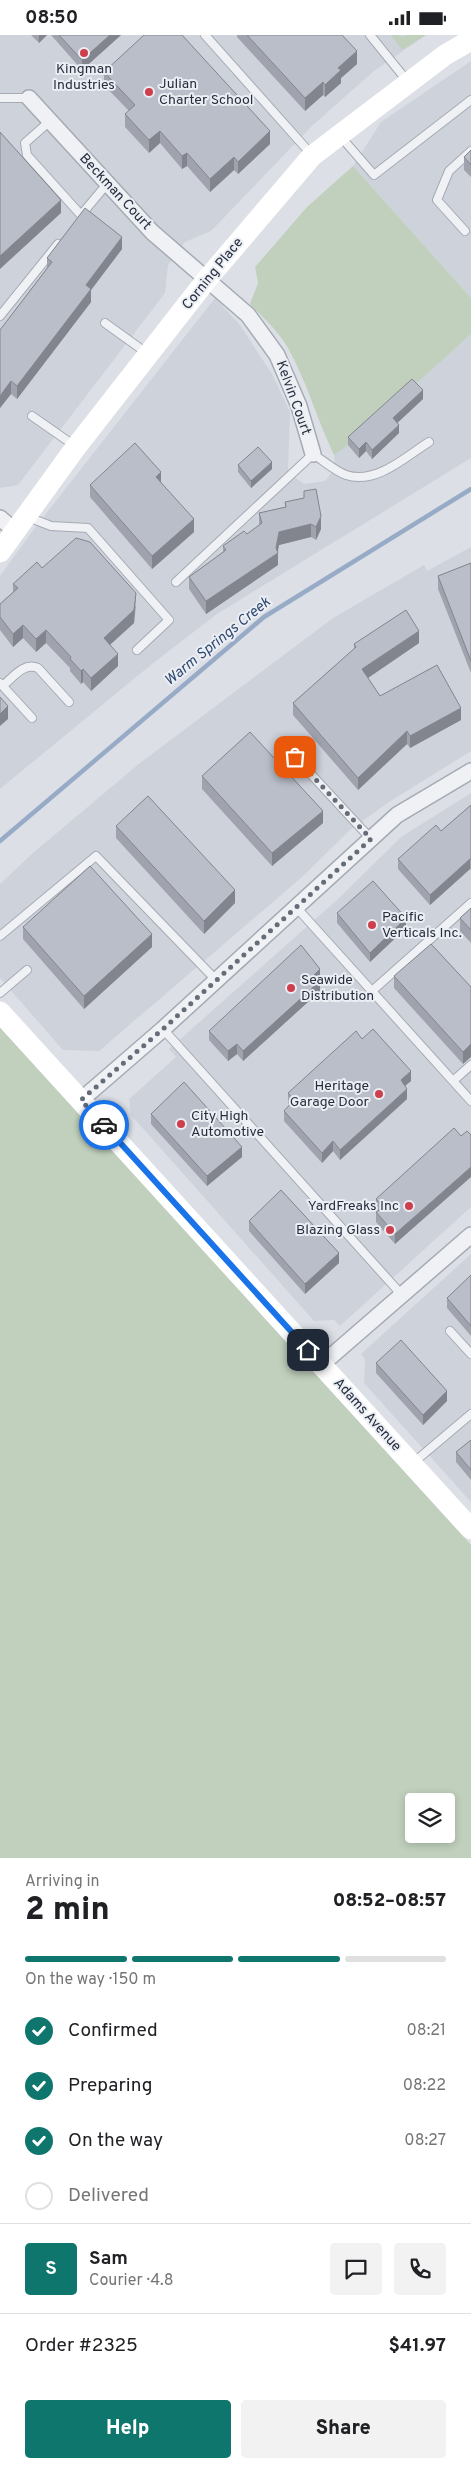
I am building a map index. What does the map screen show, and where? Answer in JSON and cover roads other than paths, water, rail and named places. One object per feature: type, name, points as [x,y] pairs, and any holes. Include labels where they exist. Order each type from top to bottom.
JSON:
[{"type":"street","name":"Corning Place","points":[[0,552],[14,522],[76,447],[208,278],[312,156],[445,55],[471,40]]},
{"type":"street","name":"Beckman Court","points":[[29,98],[152,232],[208,278]]},
{"type":"street","name":"Kelvin Court","points":[[208,278],[248,315],[277,355],[299,407],[313,454]]},
{"type":"street","points":[[81,1100],[163,1029],[397,815],[471,771]]},
{"type":"street","name":"Adams Avenue","points":[[0,1012],[471,1529]]},
{"type":"street","points":[[321,1365],[471,1235]]},
{"type":"lane","points":[[205,35],[312,156]]},
{"type":"lane","points":[[372,36],[409,82]]},
{"type":"lane","points":[[0,98],[29,98]]},
{"type":"lane","points":[[340,135],[374,175],[471,100]]},
{"type":"lane","points":[[50,121],[24,143],[27,155],[81,215]]},
{"type":"lane","points":[[465,231],[437,200],[449,171],[471,151]]},
{"type":"lane","points":[[75,223],[107,184]]},
{"type":"lane","points":[[0,316],[63,239]]},
{"type":"lane","points":[[105,323],[149,355]]},
{"type":"lane","points":[[32,416],[76,447]]},
{"type":"lane","points":[[176,582],[313,454],[344,474],[360,479],[374,476],[429,442]]},
{"type":"lane","points":[[14,522],[88,528],[169,620],[137,650]]},
{"type":"lane","points":[[32,718],[2,684],[24,667],[32,665],[38,667],[69,703]]},
{"type":"lane","points":[[295,757],[371,839]]},
{"type":"lane","points":[[0,936],[96,856],[216,981]]},
{"type":"lane","points":[[372,991],[471,903]]},
{"type":"lane","points":[[296,907],[471,1101]]},
{"type":"lane","points":[[0,993],[27,970]]},
{"type":"lane","points":[[163,1029],[401,1294]]},
{"type":"lane","points":[[453,1081],[471,1065]]},
{"type":"lane","points":[[450,1331],[471,1354]]},
{"type":"lane","points":[[411,1464],[471,1414]]},
{"type":"waterway","name":"Warm Springs Creek","points":[[0,841],[264,617],[471,489]]},
{"type":"place","name":"Kingman Industries","points":[[84,53]]},
{"type":"place","name":"Julian Charter School","points":[[149,92]]},
{"type":"place","name":"Pacific Verticals Inc.","points":[[372,925]]},
{"type":"place","name":"Seawide Distribution","points":[[291,988]]},
{"type":"place","name":"Heritage Garage Door","points":[[379,1094]]},
{"type":"place","name":"City High Automotive","points":[[181,1124]]},
{"type":"place","name":"YardFreaks Inc","points":[[409,1206]]},
{"type":"place","name":"Blazing Glass","points":[[390,1230]]}]
